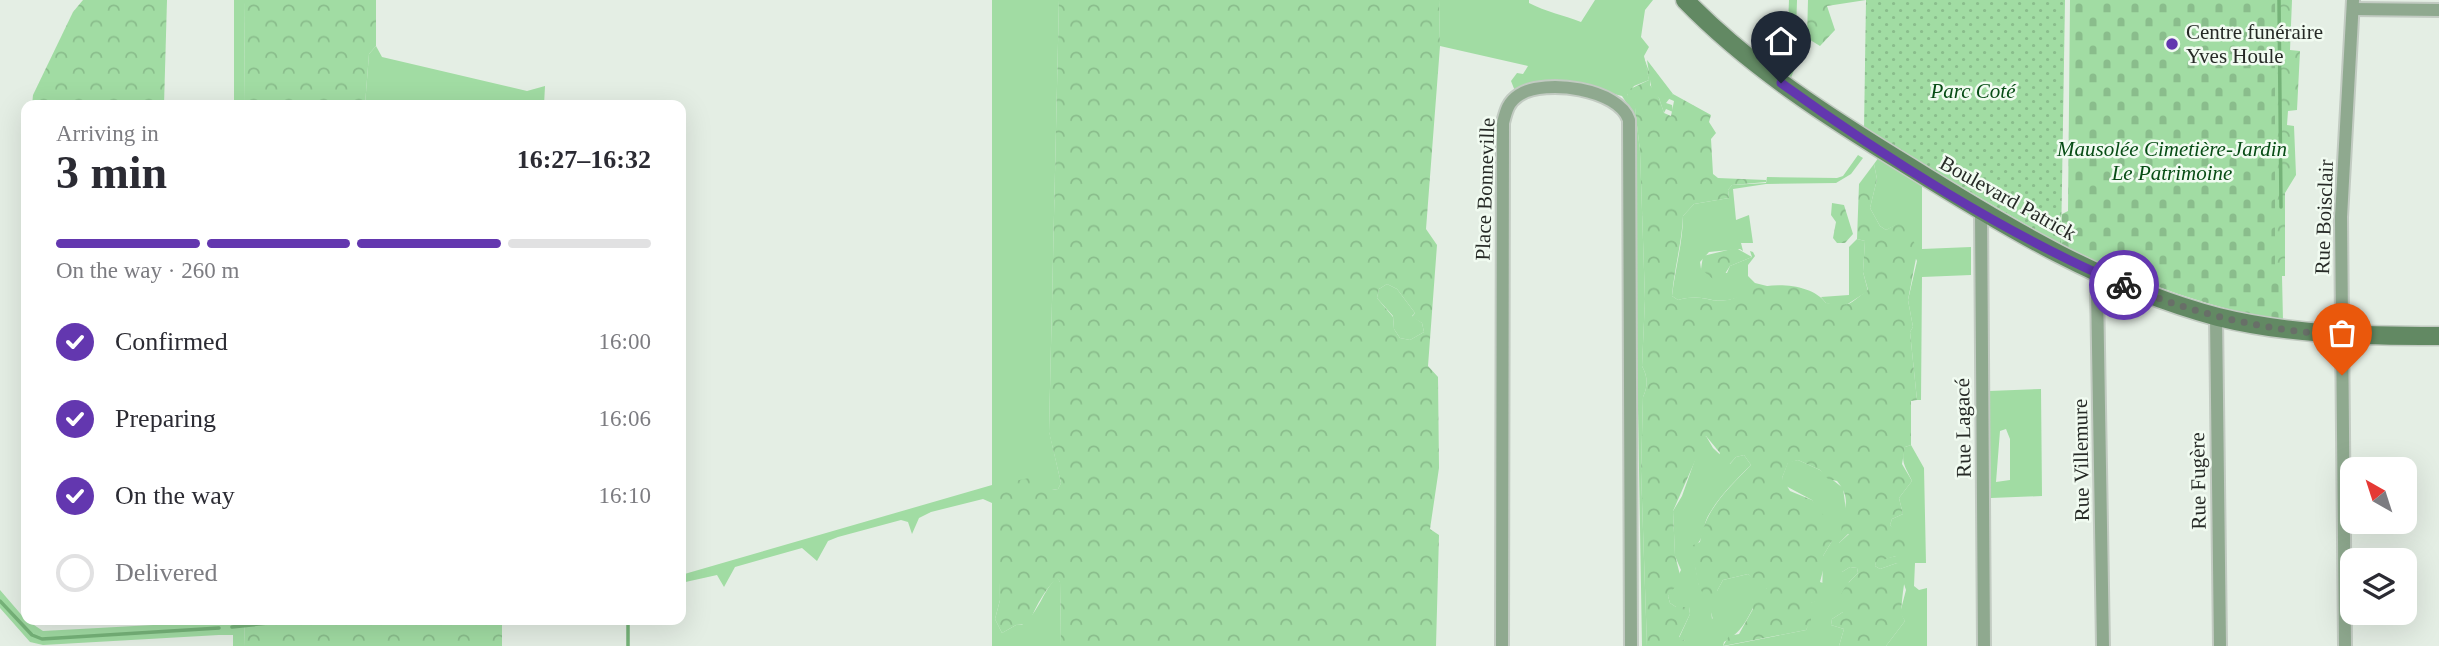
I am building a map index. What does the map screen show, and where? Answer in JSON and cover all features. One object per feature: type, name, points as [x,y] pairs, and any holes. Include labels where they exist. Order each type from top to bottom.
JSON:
[{"type":"street","name":"Boulevard Patrick","points":[[1685,0],[1736,47],[1800,97],[1981,211],[2100,274],[2155,297],[2216,316],[2287,330],[2341,335],[2439,336]]},
{"type":"street","points":[[2353,4],[2439,10]]},
{"type":"street","name":"Rue Boisclair","points":[[2345,646],[2341,217],[2353,4]]},
{"type":"street","name":"Place Bonneville","points":[[1502,646],[1503,123],[1508,105],[1518,96],[1551,88],[1608,97],[1623,107],[1629,120],[1631,646]]},
{"type":"street","name":"Rue Lagacé","points":[[1981,211],[1984,646]]},
{"type":"street","name":"Rue Villemure","points":[[2100,274],[2097,288],[2103,646]]},
{"type":"street","name":"Rue Fugère","points":[[2216,316],[2220,646]]},
{"type":"green space","points":[[83,0],[167,0],[164,100],[32,100],[73,12]]},
{"type":"green space","points":[[234,0],[245,0],[244,100],[234,100]]},
{"type":"green space","points":[[245,0],[376,0],[376,46],[369,54],[365,100],[244,100]]},
{"type":"green space","points":[[992,0],[1059,0],[1049,431],[1061,483],[999,553],[1000,600],[995,619],[1002,633],[1016,625],[1022,625],[1033,614],[1057,577],[1060,582],[1061,646],[992,646],[992,503],[983,499],[931,512],[919,518],[912,534],[908,522],[901,520],[838,537],[828,541],[817,561],[802,548],[735,567],[724,587],[717,575],[686,582],[686,574],[992,485]]},
{"type":"green space","points":[[1059,0],[1439,0],[1440,46],[1426,229],[1437,245],[1428,366],[1438,377],[1439,468],[1430,529],[1439,535],[1436,646],[1061,646],[1060,582],[1057,578],[1041,599],[1029,624],[1016,625],[1002,633],[995,619],[1000,600],[994,494],[1000,484],[1043,475],[1050,480],[1052,490],[1058,489],[1061,483],[1049,432]],"holes":[[[1387,284],[1397,289],[1415,313],[1412,317],[1422,323],[1424,332],[1410,340],[1400,338],[1394,329],[1393,317],[1377,298],[1379,289]]]},
{"type":"green space","points":[[1439,0],[1529,0],[1529,3],[1535,6],[1581,22],[1595,0],[1653,0],[1645,10],[1641,37],[1649,47],[1644,56],[1649,80],[1634,86],[1627,95],[1635,107],[1640,151],[1645,299],[1642,366],[1647,382],[1643,397],[1641,471],[1647,646],[1642,646],[1633,113],[1622,96],[1573,84],[1515,91],[1511,81],[1517,73],[1523,74],[1528,66],[1440,46]]},
{"type":"green space","points":[[1789,0],[1797,0],[1795,68],[1790,80],[1786,76]]},
{"type":"green space","points":[[1808,0],[1866,0],[1827,6],[1835,30],[1820,46],[1807,38]]},
{"type":"green space","name":"Parc Coté","points":[[1866,0],[2065,0],[2061,245],[1864,130]]},
{"type":"green space","name":"Mausolée Cimetière-Jardin Le Patrimoine","points":[[2070,0],[2275,0],[2275,275],[2282,276],[2283,321],[2225,308],[2169,291],[2061,245],[2062,214],[2068,211]]},
{"type":"green space","points":[[2275,0],[2292,0],[2290,50],[2300,51],[2297,110],[2288,111],[2287,125],[2294,126],[2296,175],[2285,193],[2285,276],[2275,276]]},
{"type":"green space","points":[[376,46],[382,57],[527,91],[545,86],[544,100],[365,100],[369,54]]},
{"type":"green space","points":[[1643,55],[1651,77],[1650,85],[1659,98],[1664,113],[1671,116],[1674,101],[1667,98],[1673,94],[1711,115],[1709,122],[1716,133],[1711,139],[1713,174],[1718,178],[1766,180],[1732,185],[1728,190],[1729,198],[1694,204],[1683,216],[1672,296],[1678,300],[1694,297],[1727,300],[1753,289],[1782,285],[1803,288],[1826,303],[1852,302],[1868,290],[1863,272],[1865,241],[1857,239],[1859,184],[1874,164],[1877,179],[1870,208],[1880,226],[1886,230],[1900,222],[1918,248],[1908,300],[1913,327],[1910,332],[1917,400],[1911,401],[1911,445],[1905,447],[1902,464],[1912,481],[1899,498],[1903,514],[1892,519],[1890,525],[1911,547],[1896,556],[1876,562],[1875,566],[1880,569],[1897,563],[1908,568],[1901,613],[1905,621],[1886,646],[1839,646],[1844,629],[1831,625],[1832,619],[1843,612],[1841,595],[1858,573],[1857,568],[1850,567],[1842,572],[1838,571],[1839,543],[1849,534],[1842,533],[1841,526],[1845,496],[1837,481],[1828,479],[1820,470],[1798,460],[1788,463],[1782,478],[1790,491],[1812,500],[1834,529],[1832,541],[1823,556],[1825,563],[1820,582],[1832,586],[1831,596],[1811,603],[1811,621],[1806,630],[1723,646],[1729,636],[1739,634],[1753,609],[1754,593],[1767,588],[1767,580],[1764,578],[1761,584],[1751,585],[1752,578],[1748,574],[1723,580],[1717,591],[1717,615],[1713,620],[1698,583],[1695,565],[1686,553],[1689,547],[1700,542],[1707,519],[1719,500],[1751,465],[1744,455],[1736,457],[1725,469],[1718,468],[1715,463],[1720,453],[1706,436],[1673,511],[1675,555],[1681,579],[1668,596],[1670,603],[1676,607],[1689,607],[1690,614],[1679,637],[1685,641],[1685,646],[1647,646],[1641,471],[1643,397],[1647,382],[1642,366],[1645,299],[1640,151],[1635,108],[1627,96],[1628,90],[1649,80]]},
{"type":"green space","points":[[1647,60],[1673,94],[1666,103],[1672,105],[1673,112],[1666,109],[1664,113],[1659,98],[1652,92]]},
{"type":"green space","points":[[1858,155],[1863,158],[1851,174],[1836,183],[1766,184],[1733,189],[1736,220],[1749,215],[1753,243],[1741,243],[1743,251],[1709,252],[1700,262],[1701,269],[1727,273],[1730,266],[1752,257],[1750,251],[1755,256],[1748,265],[1748,276],[1755,283],[1771,287],[1728,300],[1694,297],[1678,300],[1672,296],[1683,216],[1694,204],[1729,198],[1728,190],[1732,185],[1766,183],[1767,177],[1837,178],[1843,176]]},
{"type":"green space","points":[[1879,157],[1922,182],[1922,249],[1971,247],[1971,275],[1922,277],[1921,400],[1917,400],[1910,332],[1913,327],[1908,300],[1917,261],[1900,223],[1886,230],[1880,226],[1870,208],[1877,179],[1874,164]]},
{"type":"green space","points":[[1832,203],[1844,205],[1853,234],[1845,243],[1837,243],[1833,238],[1836,222],[1831,215]]},
{"type":"green space","points":[[1857,239],[1865,241],[1863,272],[1868,291],[1843,307],[1826,303],[1821,297],[1849,295],[1849,247]]},
{"type":"green space","points":[[1736,248],[1752,257],[1730,266],[1721,280],[1714,280],[1701,269],[1703,256]]},
{"type":"green space","points":[[1387,284],[1397,289],[1415,313],[1412,316],[1422,323],[1424,332],[1410,340],[1400,338],[1394,329],[1393,316],[1377,298],[1379,289]]},
{"type":"green space","points":[[2041,389],[2042,496],[1991,498],[1989,391]],"holes":[[[2006,429],[2010,439],[2010,480],[1996,482],[2000,431]]]},
{"type":"green space","points":[[1706,436],[1713,448],[1730,464],[1736,457],[1744,455],[1751,465],[1713,508],[1696,545],[1694,560],[1699,585],[1710,601],[1712,619],[1717,614],[1717,591],[1723,580],[1748,574],[1753,578],[1752,584],[1764,577],[1767,579],[1767,588],[1744,624],[1723,646],[1685,646],[1685,641],[1679,638],[1690,614],[1689,607],[1676,607],[1670,603],[1668,596],[1681,570],[1675,556],[1673,511],[1682,496],[1702,440]]},
{"type":"green space","points":[[1911,445],[1924,468],[1926,563],[1915,563],[1914,586],[1919,590],[1927,588],[1927,646],[1886,646],[1905,621],[1900,613],[1906,590],[1897,563],[1880,569],[1875,566],[1876,561],[1896,556],[1899,537],[1890,525],[1892,519],[1903,514],[1899,498],[1912,481],[1903,457],[1905,447]]},
{"type":"green space","points":[[1798,460],[1820,470],[1843,488],[1849,533],[1839,543],[1842,572],[1850,567],[1857,568],[1858,573],[1849,582],[1843,612],[1832,619],[1831,625],[1844,629],[1839,646],[1725,646],[1806,630],[1810,621],[1810,603],[1822,598],[1823,556],[1832,541],[1812,500],[1784,485],[1782,478],[1788,462]]},
{"type":"green space","points":[[0,590],[21,614],[21,625],[34,625],[43,631],[153,625],[245,625],[244,646],[233,646],[233,635],[43,645],[30,642],[0,608]]},
{"type":"green space","points":[[245,625],[502,625],[502,646],[244,646]]},
{"type":"waterway","points":[[2279,0],[2281,207]]},
{"type":"waterway","points":[[0,601],[21,623]]},
{"type":"waterway","points":[[23,625],[32,635],[42,639],[219,628]]},
{"type":"waterway","points":[[232,627],[250,625]]},
{"type":"waterway","points":[[628,625],[628,646]]},
{"type":"way so far","points":[[2124,285],[2174,304],[2231,320],[2264,327],[2341,335],[2342,375]]},
{"type":"place","name":"Centre funéraire Yves Houle","points":[[2172,44]]},
{"type":"route","points":[[1781,83],[1844,127],[1995,219],[2124,285]]}]
